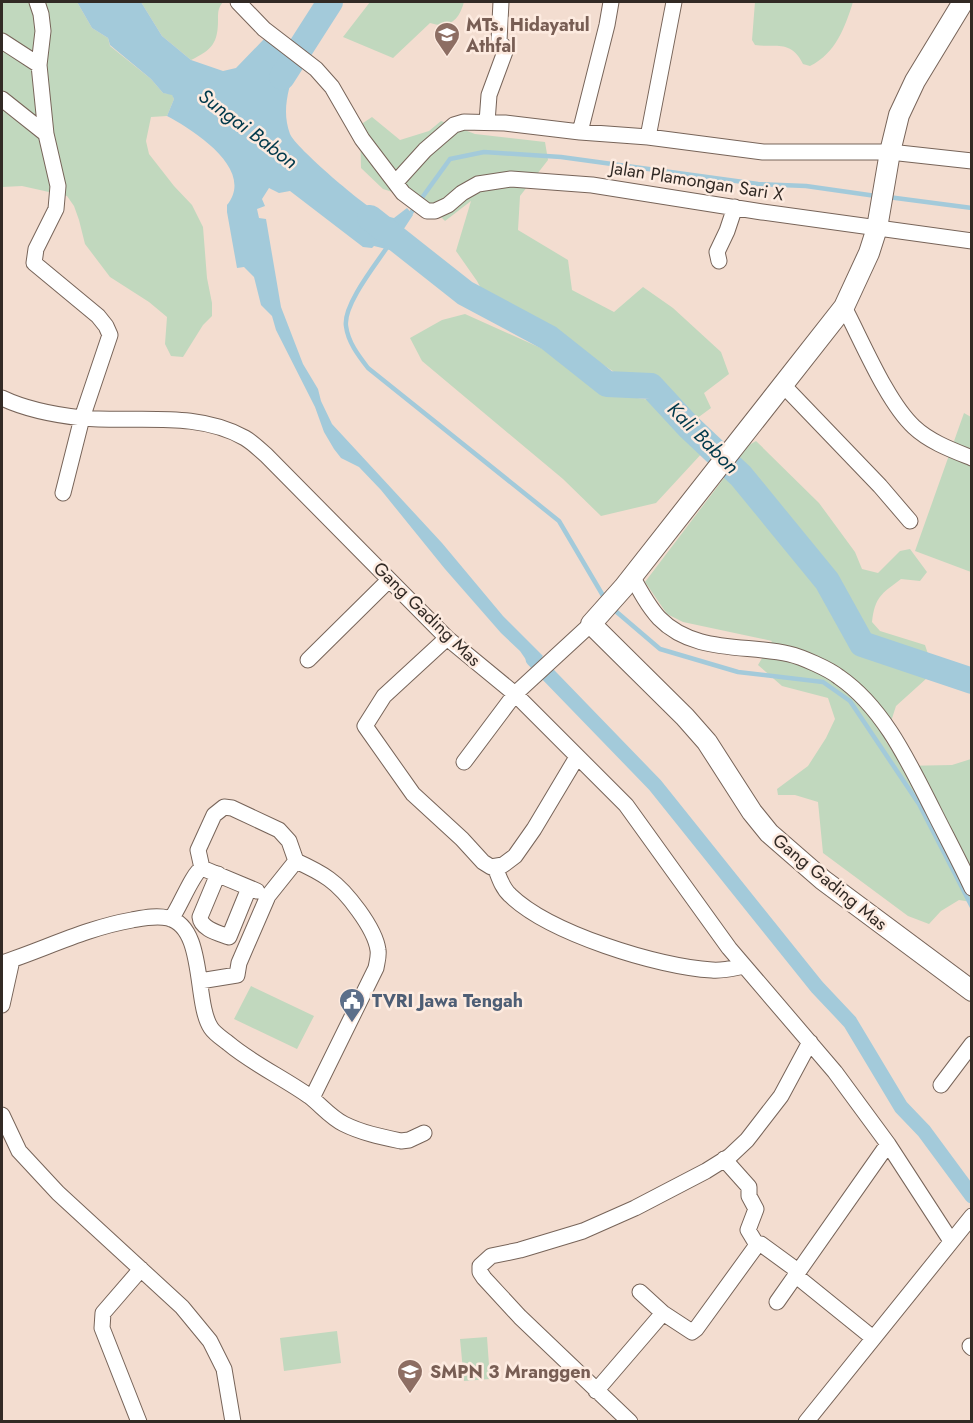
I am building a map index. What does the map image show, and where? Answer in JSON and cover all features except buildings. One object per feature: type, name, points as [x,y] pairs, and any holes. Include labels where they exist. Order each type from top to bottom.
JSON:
[{"type":"main road","points":[[592,623],[628,581],[844,307],[869,253],[879,221],[899,115],[959,7]]},
{"type":"main road","name":"Gang Gading Mas","points":[[592,623],[707,742],[752,812],[769,833],[823,880],[972,991]]},
{"type":"street","points":[[37,2],[41,14],[39,65],[46,134],[58,186],[56,209],[36,249],[34,263],[98,316],[110,335],[82,418],[63,493]]},
{"type":"street","points":[[238,2],[264,29],[316,69],[332,87],[362,139],[396,182],[425,150],[454,126],[464,122],[487,122],[648,137],[763,152],[972,161]]},
{"type":"street","points":[[487,122],[489,95],[506,49],[499,41],[501,2]]},
{"type":"street","points":[[580,132],[611,2]]},
{"type":"street","points":[[648,137],[674,2]]},
{"type":"street","points":[[2,41],[39,65]]},
{"type":"street","points":[[2,99],[46,134]]},
{"type":"street","name":"Jalan Plamongan Sari X","points":[[396,182],[408,199],[428,211],[435,211],[448,205],[462,193],[478,184],[511,178],[592,185],[735,207],[879,221],[972,241]]},
{"type":"street","points":[[719,261],[717,252],[735,207]]},
{"type":"street","points":[[844,307],[897,407],[913,427],[926,437],[972,458]]},
{"type":"street","points":[[783,385],[880,486],[910,521]]},
{"type":"street","name":"Gang Gading Mas","points":[[2,398],[14,404],[82,418],[189,421],[210,425],[245,438],[267,454],[447,638],[520,689],[577,757],[626,806],[744,966],[835,1071],[888,1144],[951,1241]]},
{"type":"street","points":[[308,660],[389,580]]},
{"type":"street","points":[[628,581],[660,619],[674,630],[727,648],[790,654],[838,675],[860,693],[915,771],[972,888]]},
{"type":"street","points":[[464,762],[520,689],[592,623]]},
{"type":"street","points":[[447,638],[384,696],[365,726],[413,794],[462,839],[483,862],[495,867],[503,865],[515,856],[577,757]]},
{"type":"street","points":[[202,868],[198,850],[214,815],[224,807],[232,808],[279,830],[289,841],[296,861],[316,870],[342,890],[365,920],[375,939],[378,950],[376,969],[312,1098]]},
{"type":"street","points":[[200,981],[237,975],[251,934],[268,896],[296,861]]},
{"type":"street","points":[[495,867],[501,884],[508,894],[541,918],[576,934],[630,954],[695,968],[722,970],[744,966]]},
{"type":"street","points":[[202,868],[268,896]]},
{"type":"street","points":[[171,919],[195,874],[202,868]]},
{"type":"street","points":[[218,874],[200,917],[203,926],[229,937],[249,888]]},
{"type":"street","points":[[2,1005],[7,961],[109,924],[147,917],[171,919],[183,929],[192,946],[202,999],[212,1028],[241,1054],[312,1098],[336,1119],[354,1129],[401,1141],[424,1133]]},
{"type":"street","points":[[234,927],[251,934]]},
{"type":"street","points":[[630,1422],[520,1317],[484,1278],[480,1272],[480,1266],[491,1256],[520,1250],[582,1231],[663,1194],[724,1160],[747,1140],[781,1096],[810,1042]]},
{"type":"street","points":[[941,1085],[972,1044]]},
{"type":"street","points":[[2,1115],[19,1150],[58,1193],[182,1307],[210,1341],[224,1369],[233,1422]]},
{"type":"street","points":[[777,1302],[888,1144]]},
{"type":"street","points":[[724,1160],[749,1187],[749,1196],[756,1209],[748,1230],[757,1245]]},
{"type":"street","points":[[806,1422],[968,1220]]},
{"type":"street","points":[[757,1245],[761,1244],[873,1338]]},
{"type":"street","points":[[640,1292],[663,1313],[690,1332],[694,1331],[757,1245]]},
{"type":"street","points":[[139,1422],[102,1328],[102,1321],[103,1313],[141,1269]]},
{"type":"street","points":[[597,1391],[663,1313]]},
{"type":"green space","points":[[2,2],[77,2],[92,28],[108,38],[110,46],[151,79],[163,93],[172,94],[174,99],[167,116],[151,117],[146,141],[149,154],[192,205],[203,227],[207,278],[212,303],[212,316],[203,325],[183,357],[171,356],[165,344],[167,317],[149,302],[110,277],[85,244],[74,206],[67,196],[22,186],[2,187]]},
{"type":"green space","points":[[141,2],[223,2],[219,10],[215,40],[209,49],[191,60],[162,36]]},
{"type":"green space","points":[[370,2],[464,2],[453,22],[443,25],[430,23],[393,58],[343,37]]},
{"type":"green space","points":[[755,2],[853,2],[843,30],[833,47],[819,61],[810,66],[803,64],[798,56],[788,48],[755,45],[752,40]]},
{"type":"green space","points":[[372,117],[400,140],[429,131],[441,121],[475,134],[545,142],[548,160],[520,196],[518,230],[568,260],[572,290],[614,312],[643,287],[673,308],[721,352],[729,374],[704,393],[711,408],[696,419],[653,378],[625,379],[554,333],[488,302],[477,281],[456,251],[471,201],[445,221],[427,203],[383,189],[361,168],[360,125]]},
{"type":"green space","points":[[465,314],[543,349],[599,392],[650,400],[704,451],[656,503],[601,516],[563,479],[422,361],[410,338],[442,320]]},
{"type":"green space","points":[[964,413],[971,417],[971,572],[915,551]]},
{"type":"green space","points":[[756,441],[819,503],[855,552],[862,569],[878,573],[900,551],[910,549],[927,572],[920,581],[901,579],[884,593],[877,601],[872,622],[880,631],[925,645],[929,657],[927,678],[896,706],[885,740],[902,766],[952,765],[971,759],[971,902],[959,900],[941,911],[929,924],[908,916],[823,853],[818,802],[795,795],[778,795],[777,789],[808,766],[826,738],[835,719],[828,698],[782,686],[758,665],[772,641],[683,622],[667,614],[645,582],[749,445]]},
{"type":"green space","points":[[251,986],[314,1016],[297,1049],[234,1019]]},
{"type":"green space","points":[[337,1331],[341,1363],[284,1371],[280,1338]]},
{"type":"green space","points":[[487,1337],[490,1379],[464,1381],[460,1339]]},
{"type":"water","name":"Sungai Babon","points":[[77,2],[141,2],[162,36],[191,60],[223,71],[236,68],[265,38],[296,65],[286,108],[287,125],[295,141],[332,177],[373,209],[394,218],[407,208],[413,215],[390,250],[374,246],[372,248],[363,247],[290,191],[279,193],[269,188],[262,199],[265,206],[257,209],[259,218],[266,219],[281,307],[303,364],[318,389],[332,424],[442,543],[503,616],[543,656],[531,667],[520,651],[501,633],[445,569],[381,490],[359,467],[341,458],[334,449],[276,330],[272,316],[261,305],[254,277],[244,267],[237,268],[227,212],[227,205],[234,191],[234,178],[228,165],[205,141],[167,116],[174,99],[172,95],[163,93],[151,79],[110,45],[108,38],[92,28]]},
{"type":"waterway","points":[[282,77],[330,2]]},
{"type":"waterway","points":[[408,217],[450,159],[484,152],[561,157],[758,184],[806,186],[876,196]]},
{"type":"waterway","points":[[888,197],[972,208]]},
{"type":"waterway","name":"Kali Babon","points":[[370,218],[465,293],[549,338],[607,384],[651,386],[688,426],[741,476],[827,581],[862,644],[972,681]]},
{"type":"waterway","points":[[388,246],[361,285],[346,317],[346,326],[354,348],[368,368],[559,521],[605,599]]},
{"type":"waterway","points":[[612,608],[660,649],[738,672],[823,682],[850,701],[919,804],[972,907]]},
{"type":"waterway","points":[[533,659],[655,785],[817,987],[850,1022],[901,1107],[924,1131],[972,1196]]},
{"type":"place","name":"MTs. Hidayatul Athfal","points":[[447,58]]},
{"type":"place","name":"TVRI Jawa Tengah","points":[[352,1024]]},
{"type":"place","name":"SMPN 3 Mranggen","points":[[410,1395]]}]
